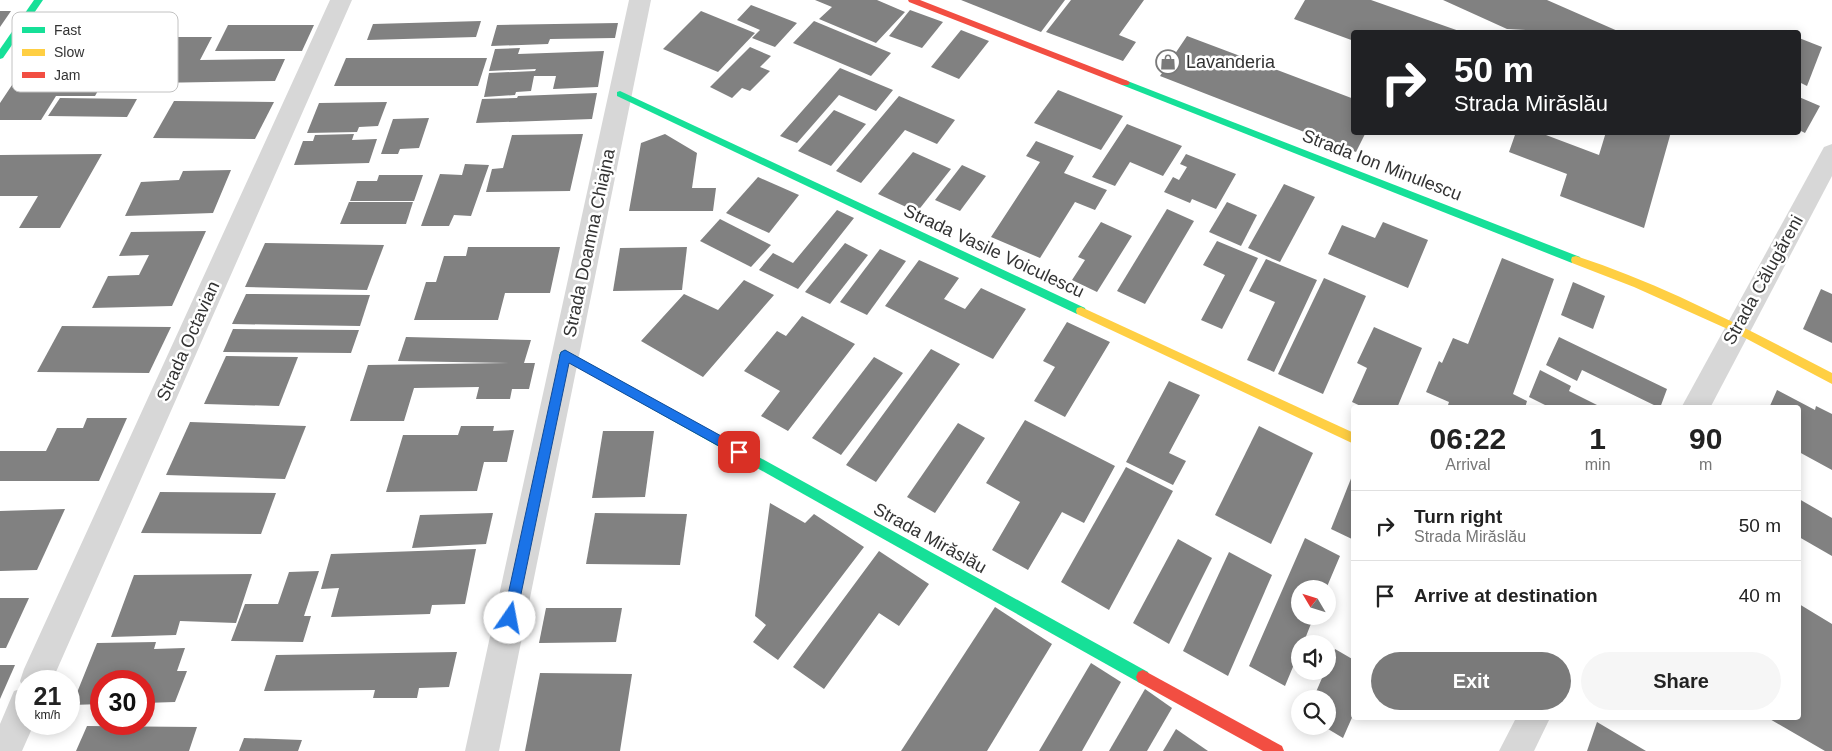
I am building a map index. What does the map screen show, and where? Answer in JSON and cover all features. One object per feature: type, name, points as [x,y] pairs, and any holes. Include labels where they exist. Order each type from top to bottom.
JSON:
[{"type":"street","points":[[31,12],[39,0]]},
{"type":"street","name":"Strada Octavian","points":[[41,670],[340,0]]},
{"type":"street","name":"Strada Doamna Chiajna","points":[[482,751],[640,0]]},
{"type":"street","name":"Strada Ion Minulescu","points":[[912,0],[1638,284],[1736,328],[1832,379]]},
{"type":"street","points":[[0,56],[12,39]]},
{"type":"street","name":"Strada Vasile Voiculescu","points":[[620,94],[1351,438]]},
{"type":"street","name":"Strada Călugăreni","points":[[1696,405],[1832,153]]},
{"type":"street","name":"Strada Mirăslău","points":[[565,355],[1277,751]]},
{"type":"street","points":[[1516,751],[1533,720]]},
{"type":"street","points":[[5,751],[15,728]]},
{"type":"building","points":[[815,0],[877,0],[905,12],[876,43],[819,19],[832,7]]},
{"type":"building","points":[[961,0],[1065,0],[1041,32]]},
{"type":"building","points":[[1071,0],[1144,0],[1119,35],[1136,42],[1123,61],[1046,32]]},
{"type":"building","points":[[1305,0],[1371,0],[1456,30],[1351,30],[1351,40],[1294,19]]},
{"type":"building","points":[[1443,0],[1547,0],[1615,30],[1524,30],[1507,29]]},
{"type":"building","points":[[751,5],[797,23],[775,47],[752,38],[760,30],[737,20]]},
{"type":"building","points":[[910,10],[943,22],[922,48],[889,36]]},
{"type":"building","points":[[0,11],[11,11],[0,27]]},
{"type":"building","points":[[701,11],[755,33],[718,72],[663,49]]},
{"type":"building","points":[[481,21],[476,37],[367,40],[373,24]]},
{"type":"building","points":[[814,21],[891,53],[871,76],[793,43]]},
{"type":"building","points":[[618,23],[615,38],[550,39],[548,44],[491,46],[497,25]]},
{"type":"building","points":[[228,25],[314,25],[302,51],[215,51]]},
{"type":"building","points":[[961,30],[989,41],[959,79],[931,67]]},
{"type":"building","points":[[1187,36],[1351,98],[1351,135],[1364,135],[1356,152],[1160,76]]},
{"type":"building","points":[[178,37],[212,37],[200,60],[285,59],[275,81],[178,83]]},
{"type":"building","points":[[1801,39],[1822,47],[1807,86],[1801,83]]},
{"type":"building","points":[[750,47],[771,56],[760,67],[770,71],[750,91],[742,88],[732,98],[710,87]]},
{"type":"building","points":[[520,48],[518,54],[604,51],[598,87],[553,89],[556,76],[534,76],[531,91],[516,92],[515,95],[484,97],[489,73],[535,71],[536,69],[489,71],[495,49]]},
{"type":"building","points":[[346,58],[487,58],[478,86],[334,86]]},
{"type":"building","points":[[840,68],[893,90],[876,111],[839,95],[797,143],[780,136]]},
{"type":"building","points":[[12,85],[12,92],[97,92],[95,96],[56,96],[41,120],[0,120],[0,103]]},
{"type":"building","points":[[1058,90],[1123,116],[1101,150],[1034,123]]},
{"type":"building","points":[[597,93],[592,119],[476,123],[482,99]]},
{"type":"building","points":[[899,96],[955,120],[937,144],[905,130],[861,183],[836,171]]},
{"type":"building","points":[[60,98],[137,99],[127,117],[48,116]]},
{"type":"building","points":[[1801,98],[1820,106],[1805,133],[1801,131]]},
{"type":"building","points":[[174,101],[274,102],[255,139],[153,138]]},
{"type":"building","points":[[387,102],[378,126],[359,127],[357,132],[307,133],[319,103]]},
{"type":"building","points":[[834,110],[866,124],[831,166],[798,151]]},
{"type":"building","points":[[429,118],[419,148],[400,149],[398,154],[381,154],[393,119]]},
{"type":"building","points":[[1127,124],[1182,146],[1163,176],[1130,162],[1115,186],[1092,177]]},
{"type":"building","points":[[354,134],[352,140],[377,139],[369,163],[294,165],[303,141],[313,141],[315,135]]},
{"type":"building","points":[[583,134],[570,191],[486,192],[492,169],[503,168],[512,135]]},
{"type":"building","points":[[665,134],[697,153],[692,188],[716,188],[713,211],[629,211],[641,143]]},
{"type":"building","points":[[1515,135],[1546,135],[1599,155],[1605,135],[1670,135],[1644,228],[1560,196],[1567,174],[1509,152]]},
{"type":"building","points":[[1036,141],[1074,156],[1064,173],[1107,190],[1095,210],[1075,202],[1040,258],[991,237],[1040,162],[1026,156]]},
{"type":"building","points":[[913,152],[951,169],[917,212],[878,194]]},
{"type":"building","points":[[102,154],[60,228],[19,228],[38,196],[0,196],[0,155]]},
{"type":"building","points":[[1186,154],[1236,174],[1216,209],[1192,199],[1190,203],[1164,192],[1173,177],[1179,180],[1187,167],[1180,164]]},
{"type":"building","points":[[465,164],[489,165],[471,216],[454,215],[449,226],[421,226],[440,174],[462,175]]},
{"type":"building","points":[[962,165],[986,176],[960,211],[935,200]]},
{"type":"building","points":[[231,170],[213,213],[125,216],[141,182],[179,180],[183,171]]},
{"type":"building","points":[[379,175],[423,175],[414,201],[350,201],[357,181],[377,181]]},
{"type":"building","points":[[758,177],[799,195],[769,233],[726,213]]},
{"type":"building","points":[[1284,184],[1315,197],[1280,262],[1248,248]]},
{"type":"building","points":[[349,202],[413,202],[406,224],[340,224]]},
{"type":"building","points":[[1227,202],[1257,215],[1241,246],[1209,232]]},
{"type":"building","points":[[1167,209],[1194,221],[1145,304],[1117,291]]},
{"type":"building","points":[[837,210],[854,218],[798,289],[759,270],[773,253],[793,263]]},
{"type":"building","points":[[720,219],[771,245],[751,267],[700,241]]},
{"type":"building","points":[[1101,222],[1132,236],[1097,292],[1072,280],[1085,260],[1078,257]]},
{"type":"building","points":[[1383,222],[1428,240],[1408,288],[1328,254],[1342,225],[1375,238]]},
{"type":"building","points":[[206,231],[172,306],[92,308],[108,276],[139,275],[149,255],[119,256],[131,232]]},
{"type":"building","points":[[1217,241],[1258,258],[1222,329],[1201,320],[1225,275],[1203,265]]},
{"type":"building","points":[[265,243],[384,245],[367,290],[245,287]]},
{"type":"building","points":[[845,243],[868,255],[830,304],[805,292]]},
{"type":"building","points":[[468,247],[560,247],[550,293],[505,293],[498,320],[414,320],[426,282],[436,282],[444,256],[466,256]]},
{"type":"building","points":[[687,247],[682,290],[613,291],[620,248]]},
{"type":"building","points":[[880,249],[906,261],[867,315],[840,302]]},
{"type":"building","points":[[1502,258],[1554,279],[1513,394],[1527,401],[1526,405],[1448,405],[1449,402],[1426,392],[1439,361],[1442,363],[1453,338],[1468,344]]},
{"type":"building","points":[[1266,259],[1317,280],[1274,372],[1247,360],[1275,302],[1249,291]]},
{"type":"building","points":[[919,260],[959,278],[944,299],[965,309],[981,288],[1026,309],[993,359],[885,306]]},
{"type":"building","points":[[1324,278],[1366,296],[1323,394],[1278,374]]},
{"type":"building","points":[[744,280],[774,295],[703,377],[641,341],[684,294],[718,310]]},
{"type":"building","points":[[1573,282],[1605,296],[1593,329],[1561,315]]},
{"type":"building","points":[[1821,289],[1832,294],[1832,343],[1803,329]]},
{"type":"building","points":[[246,294],[370,295],[360,326],[232,324]]},
{"type":"building","points":[[802,316],[855,344],[788,431],[761,416],[780,391],[744,371],[777,331],[786,336]]},
{"type":"building","points":[[1067,322],[1110,342],[1065,417],[1034,401],[1055,367],[1043,361]]},
{"type":"building","points":[[62,326],[171,327],[149,373],[37,372]]},
{"type":"building","points":[[1374,327],[1422,348],[1398,405],[1358,405],[1352,402],[1367,368],[1357,363]]},
{"type":"building","points":[[233,329],[359,330],[351,353],[223,352]]},
{"type":"building","points":[[406,337],[531,340],[524,363],[535,363],[529,389],[512,389],[510,399],[476,399],[479,387],[414,388],[404,421],[350,421],[368,365],[509,363],[398,361]]},
{"type":"building","points":[[1559,337],[1667,389],[1661,405],[1654,405],[1582,370],[1577,381],[1546,365]]},
{"type":"building","points":[[931,349],[960,364],[876,482],[846,465]]},
{"type":"building","points":[[226,356],[298,357],[279,406],[204,404]]},
{"type":"building","points":[[874,357],[903,373],[841,455],[812,438]]},
{"type":"building","points":[[1540,370],[1571,386],[1569,391],[1597,405],[1545,405],[1529,397]]},
{"type":"building","points":[[1169,381],[1200,395],[1169,453],[1186,461],[1173,485],[1126,462]]},
{"type":"building","points":[[1777,390],[1815,410],[1816,406],[1832,414],[1832,470],[1801,453],[1801,405],[1770,405]]},
{"type":"building","points":[[87,418],[127,418],[99,481],[0,481],[0,451],[46,451],[57,428],[83,428]]},
{"type":"building","points":[[1025,420],[1115,466],[1084,523],[1062,512],[1028,570],[992,550],[1020,502],[986,483]]},
{"type":"building","points":[[190,422],[306,426],[285,479],[166,475]]},
{"type":"building","points":[[958,423],[985,438],[935,513],[907,497]]},
{"type":"building","points":[[461,426],[494,426],[493,431],[514,430],[507,462],[484,462],[477,491],[386,492],[403,435],[458,435]]},
{"type":"building","points":[[1259,426],[1313,453],[1271,544],[1215,515]]},
{"type":"building","points":[[603,431],[654,431],[645,497],[592,498]]},
{"type":"building","points":[[1126,467],[1173,491],[1109,610],[1061,582]]},
{"type":"building","points":[[1351,479],[1351,539],[1331,529]]},
{"type":"building","points":[[160,492],[276,493],[261,534],[141,533]]},
{"type":"building","points":[[1801,500],[1832,518],[1832,556],[1801,538]]},
{"type":"building","points":[[770,503],[805,523],[814,514],[864,547],[778,660],[753,642],[766,625],[755,616]]},
{"type":"building","points":[[65,509],[37,570],[0,571],[0,511]]},
{"type":"building","points":[[493,513],[486,544],[412,548],[420,515]]},
{"type":"building","points":[[595,513],[687,514],[680,565],[586,564]]},
{"type":"building","points":[[1305,538],[1340,556],[1330,580],[1291,580],[1291,625],[1310,625],[1307,635],[1291,635],[1291,672],[1285,686],[1249,666]]},
{"type":"building","points":[[1178,539],[1212,558],[1169,644],[1133,623]]},
{"type":"building","points":[[476,549],[465,604],[432,605],[430,614],[331,617],[339,588],[321,589],[331,554]]},
{"type":"building","points":[[879,551],[929,584],[899,626],[879,613],[824,689],[793,667]]},
{"type":"building","points":[[1229,552],[1272,575],[1228,676],[1183,651]]},
{"type":"building","points":[[319,571],[304,616],[311,616],[303,642],[231,641],[245,604],[278,604],[289,572]]},
{"type":"building","points":[[252,574],[236,623],[180,621],[176,635],[111,637],[134,575]]},
{"type":"building","points":[[0,598],[29,598],[6,648],[0,648]]},
{"type":"building","points":[[1801,605],[1832,624],[1832,751],[1825,751],[1771,720],[1801,720]]},
{"type":"building","points":[[995,607],[1052,644],[987,751],[901,751]]},
{"type":"building","points":[[546,608],[622,608],[616,642],[539,643]]},
{"type":"building","points":[[156,642],[154,649],[185,648],[177,671],[187,671],[175,702],[155,703],[155,670],[90,670],[90,704],[80,705],[80,685],[97,643]]},
{"type":"building","points":[[1336,650],[1351,658],[1351,720],[1343,738],[1336,734],[1336,690],[1317,690],[1321,680],[1336,680]]},
{"type":"building","points":[[457,652],[449,687],[419,688],[417,698],[373,698],[375,690],[264,691],[276,655]]},
{"type":"building","points":[[1091,663],[1121,682],[1082,751],[1039,751]]},
{"type":"building","points":[[0,665],[15,665],[0,699]]},
{"type":"building","points":[[540,673],[632,674],[620,751],[525,751]]},
{"type":"building","points":[[1145,689],[1172,708],[1147,751],[1109,751]]},
{"type":"building","points":[[1597,722],[1646,751],[1587,751]]},
{"type":"building","points":[[87,726],[90,726],[90,735],[155,735],[155,727],[197,727],[189,751],[76,751]]},
{"type":"building","points":[[1176,729],[1208,751],[1163,751]]},
{"type":"building","points":[[244,738],[302,740],[298,751],[239,751]]},
{"type":"traffic: fast","points":[[31,12],[39,0]]},
{"type":"traffic: fast","points":[[0,56],[12,39]]},
{"type":"traffic: fast","points":[[1125,83],[1576,260]]},
{"type":"traffic: fast","points":[[620,94],[1081,311]]},
{"type":"traffic: fast","points":[[565,355],[1143,677]]},
{"type":"traffic: slow","points":[[1576,260],[1638,284],[1736,328],[1832,379]]},
{"type":"traffic: slow","points":[[1081,311],[1351,438]]},
{"type":"traffic: jam","points":[[912,0],[1125,83]]},
{"type":"traffic: jam","points":[[1143,677],[1277,751]]},
{"type":"place","name":"Lavanderia","points":[[1168,62]]},
{"type":"route","points":[[510,618],[565,355],[739,452]]}]
